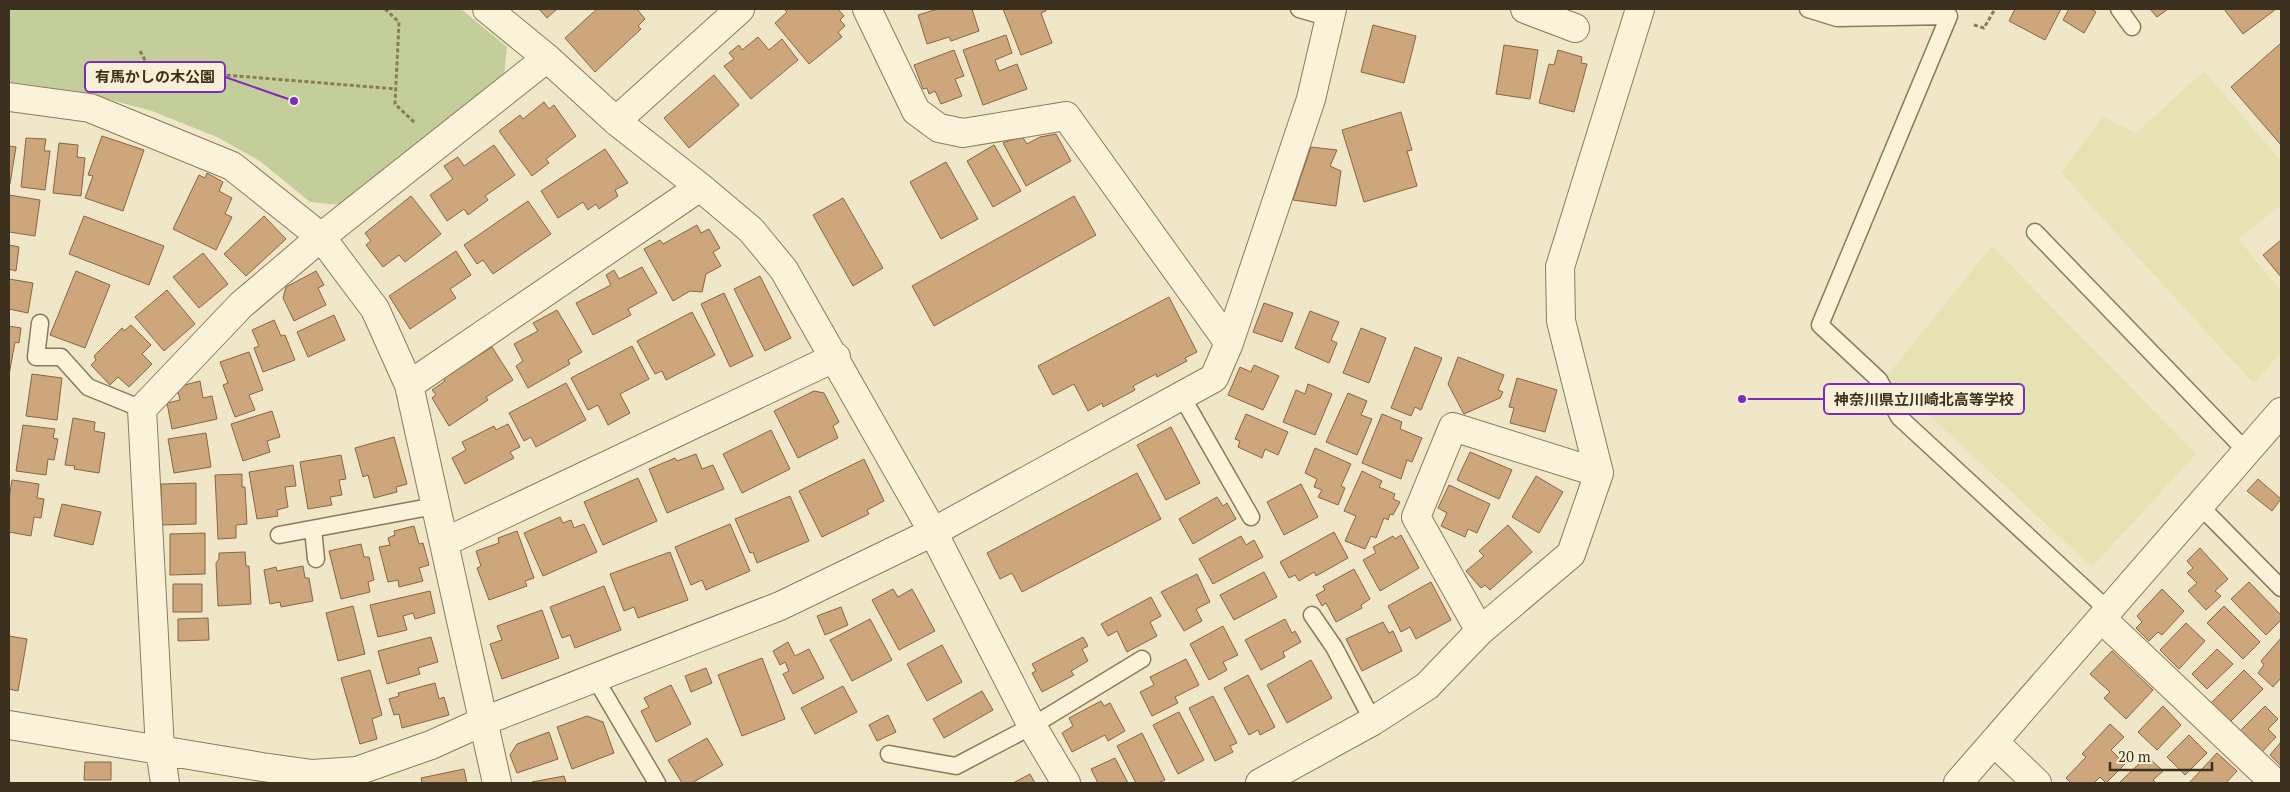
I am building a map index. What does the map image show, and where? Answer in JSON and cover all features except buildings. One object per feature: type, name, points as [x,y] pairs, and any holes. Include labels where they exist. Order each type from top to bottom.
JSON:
[{"type":"street","points":[[487,9],[547,58],[616,121],[751,230],[784,270],[836,357],[933,532],[1032,726],[1066,783]]},
{"type":"street","points":[[616,121],[740,9]]},
{"type":"street","points":[[867,9],[916,111],[939,128],[964,134],[1066,116],[1229,343]]},
{"type":"street","points":[[1525,9],[1575,28]]},
{"type":"street","points":[[1260,783],[1373,721],[1427,686],[1480,631],[1571,554],[1599,473],[1562,321],[1560,267],[1640,9]]},
{"type":"street","points":[[9,725],[262,768],[312,774],[357,771],[431,745],[484,721],[780,606],[933,532],[1214,378],[1229,343],[1311,99],[1331,13]]},
{"type":"street","points":[[165,783],[160,750],[142,409],[241,305],[321,236],[547,58]]},
{"type":"street","points":[[9,97],[90,108],[232,166],[321,236],[376,309],[409,385],[497,783]]},
{"type":"street","points":[[409,385],[700,187]]},
{"type":"street","points":[[445,542],[836,357]]},
{"type":"street","points":[[1958,783],[2281,412]]},
{"type":"street","points":[[1480,631],[1416,517],[1453,427],[1599,473]]},
{"type":"street","points":[[2105,615],[2276,783]]},
{"type":"street","points":[[1994,742],[2037,783]]},
{"type":"lane","points":[[1300,9],[1331,13]]},
{"type":"lane","points":[[1808,9],[1836,18],[1950,16],[1820,325],[1879,380],[1899,417],[2105,615]]},
{"type":"lane","points":[[2119,9],[2132,27]]},
{"type":"lane","points":[[2035,232],[2247,452]]},
{"type":"lane","points":[[40,324],[36,357],[62,357],[88,387],[142,409]]},
{"type":"lane","points":[[1181,395],[1251,517]]},
{"type":"lane","points":[[278,535],[435,506]]},
{"type":"lane","points":[[2200,506],[2281,588]]},
{"type":"lane","points":[[313,529],[316,559]]},
{"type":"lane","points":[[1312,615],[1334,647],[1373,721]]},
{"type":"lane","points":[[889,754],[956,766],[1032,726],[1142,659]]},
{"type":"lane","points":[[594,678],[657,783]]},
{"type":"path","points":[[385,9],[399,22],[395,104],[437,144]]},
{"type":"path","points":[[1984,28],[1995,9]]},
{"type":"path","points":[[140,51],[150,69],[397,89]]},
{"type":"shaded area","points":[[2204,71],[2281,161],[2281,205],[2238,239],[2281,291],[2281,352],[2254,384],[2061,173],[2103,117],[2136,133]]},
{"type":"shaded area","points":[[1992,246],[2196,454],[2092,567],[1887,376]]},
{"type":"green space","points":[[9,9],[461,9],[507,47],[504,75],[341,205],[310,202],[260,161],[217,137],[152,111],[81,92],[9,82]]},
{"type":"place","name":"有馬かしの木公園","points":[[294,101]]},
{"type":"place","name":"神奈川県立川崎北高等学校","points":[[1742,399]]}]
